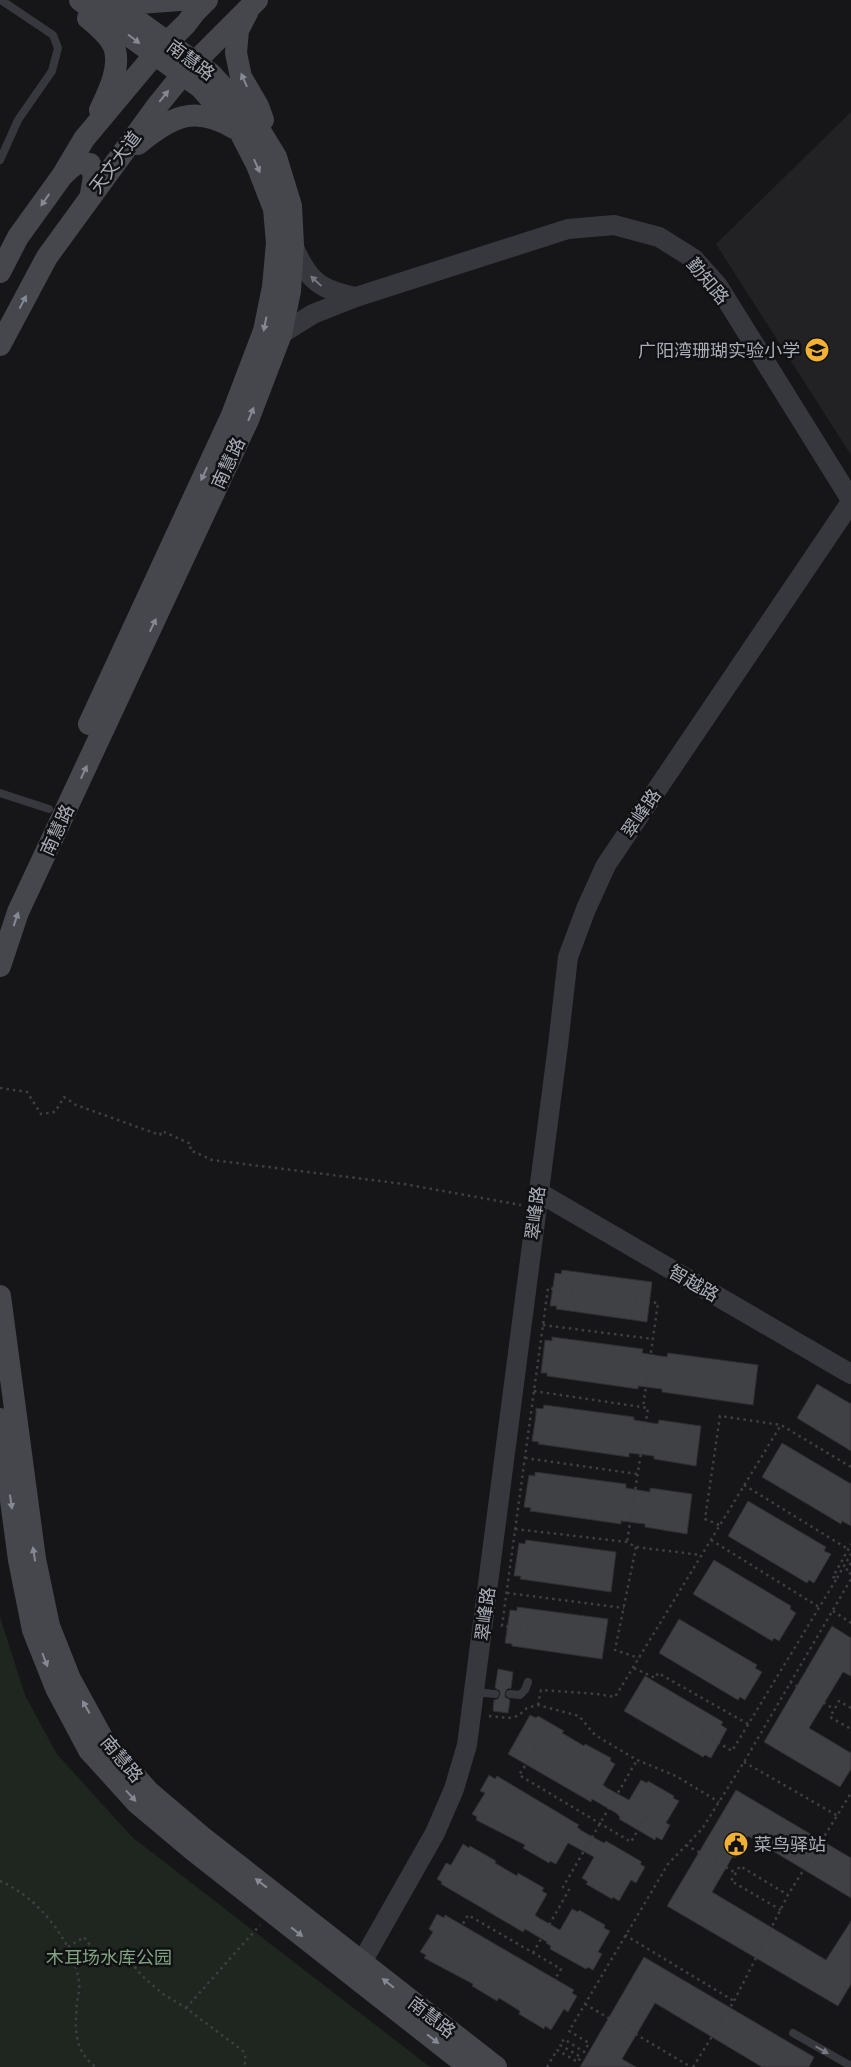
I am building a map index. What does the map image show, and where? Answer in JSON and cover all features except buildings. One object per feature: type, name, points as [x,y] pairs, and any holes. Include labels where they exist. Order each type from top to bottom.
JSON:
[{"type":"main road","points":[[69,0],[103,31],[115,50],[115,64],[110,91],[84,139]]},
{"type":"main road","name":"南慧路","points":[[0,966],[18,912],[248,420],[281,334],[290,291],[291,206],[276,156],[254,121],[211,74],[189,68],[161,48],[80,0]]},
{"type":"main road","points":[[110,1],[139,3],[180,0]]},
{"type":"main road","name":"天文大道","points":[[0,272],[18,237],[62,176],[84,139],[161,48],[207,0]]},
{"type":"main road","name":"南慧路","points":[[110,1],[161,48]]},
{"type":"main road","points":[[254,3],[238,30],[236,53],[241,77],[258,106],[276,156]]},
{"type":"main road","name":"天文大道","points":[[0,345],[47,257],[91,194],[165,95],[189,68],[254,3]]},
{"type":"main road","name":"南慧路","points":[[0,918],[232,415],[264,331],[277,243],[274,209],[240,132],[200,87],[189,68]]},
{"type":"main road","points":[[114,164],[159,126],[184,116],[196,114],[219,119],[240,132]]},
{"type":"main road","points":[[62,176],[75,164],[81,162],[90,164],[94,176],[91,194]]},
{"type":"main road","name":"南慧路","points":[[0,1296],[35,1559],[50,1626],[70,1679],[104,1741],[149,1792],[469,2067]]},
{"type":"main road","name":"南慧路","points":[[0,1419],[19,1560],[34,1630],[56,1688],[89,1750],[137,1803],[192,1850],[496,2067]]},
{"type":"street","name":"勤知路","points":[[281,334],[313,314],[356,297],[568,229],[614,225],[659,237],[694,259],[718,286],[851,501]]},
{"type":"street","points":[[292,245],[303,269],[323,287],[340,294],[356,297]]},
{"type":"street","name":"翠峰路","points":[[358,1970],[439,1824],[454,1789],[467,1745],[568,957],[586,910],[606,866],[851,501]]},
{"type":"street","name":"智越路","points":[[537,1200],[851,1374]]},
{"type":"lane","points":[[0,160],[18,120],[52,70],[58,48],[53,35],[1,0]]},
{"type":"lane","points":[[0,793],[50,809]]},
{"type":"lane","points":[[510,1694],[520,1695],[525,1690],[528,1682]]},
{"type":"lane","points":[[475,1692],[495,1694]]},
{"type":"lane","points":[[793,2033],[851,2066]]},
{"type":"path","points":[[0,1088],[26,1092],[41,1114],[55,1112],[64,1097],[76,1105],[160,1135],[162,1131],[191,1144],[190,1150],[212,1160],[537,1200]]},
{"type":"path","points":[[528,1629],[502,1626],[548,1288],[573,1292]]},
{"type":"path","points":[[628,1299],[658,1303],[643,1407]]},
{"type":"path","points":[[543,1325],[653,1339]]},
{"type":"path","points":[[534,1391],[648,1408],[627,1542]]},
{"type":"path","points":[[719,1525],[705,1519],[720,1416],[781,1425],[851,1467]]},
{"type":"path","points":[[538,1706],[542,1690],[615,1697],[781,1425]]},
{"type":"path","points":[[525,1458],[637,1474]]},
{"type":"path","points":[[744,1485],[848,1549]]},
{"type":"path","points":[[515,1529],[627,1542],[636,1547],[701,1556]]},
{"type":"path","points":[[710,1540],[819,1607]]},
{"type":"path","points":[[836,1578],[833,1577],[851,1544]]},
{"type":"path","points":[[636,1547],[615,1650],[639,1658]]},
{"type":"path","points":[[701,1732],[732,1751],[851,1554]]},
{"type":"path","points":[[851,1563],[846,1571],[851,1574]]},
{"type":"path","points":[[547,2067],[557,2050],[578,2062],[581,2057],[560,2045],[564,2039],[584,2052],[589,2043],[569,2031],[668,1864],[702,1829],[744,1762],[851,1579]]},
{"type":"path","points":[[507,1593],[624,1608]]},
{"type":"path","points":[[833,1611],[851,1623]]},
{"type":"path","points":[[634,1668],[655,1678],[658,1673],[748,1724]]},
{"type":"path","points":[[790,1682],[834,1709]]},
{"type":"path","points":[[851,1708],[839,1701],[830,1717],[851,1729]]},
{"type":"path","points":[[472,1715],[508,1718],[518,1716],[527,1708],[538,1706],[579,1716],[595,1736],[637,1760],[676,1776],[719,1802]]},
{"type":"path","points":[[540,1744],[519,1775],[600,1824],[631,1842],[650,1809]]},
{"type":"path","points":[[532,1953],[569,1890],[563,1887],[637,1760]]},
{"type":"path","points":[[744,1762],[838,1816]]},
{"type":"path","points":[[586,2004],[692,2067],[734,2000],[788,1895],[851,1793]]},
{"type":"path","points":[[686,1845],[736,1873]]},
{"type":"path","points":[[781,1910],[731,1881],[740,1866],[788,1895]]},
{"type":"path","points":[[0,1881],[33,1902],[54,1924],[68,1947],[79,1983],[76,2015],[77,2040],[86,2060],[96,2067]]},
{"type":"path","points":[[450,1946],[468,1915],[561,1969],[543,2000]]},
{"type":"path","points":[[186,2008],[261,1924]]},
{"type":"path","points":[[625,1935],[734,2000]]},
{"type":"path","points":[[68,1947],[84,1937],[106,1967],[123,1952],[142,1976],[163,1994],[186,2008],[243,2052],[246,2059],[244,2067]]},
{"type":"shaded area","name":"广阳湾珊瑚实验小学","points":[[851,112],[851,455],[716,244]]},
{"type":"green space","name":"木耳场水库公园","points":[[0,1617],[25,1695],[56,1753],[132,1837],[430,2067],[0,2067]]},
{"type":"place","name":"广阳湾珊瑚实验小学","points":[[817,350]]},
{"type":"place","name":"菜鸟驿站","points":[[736,1844]]}]
